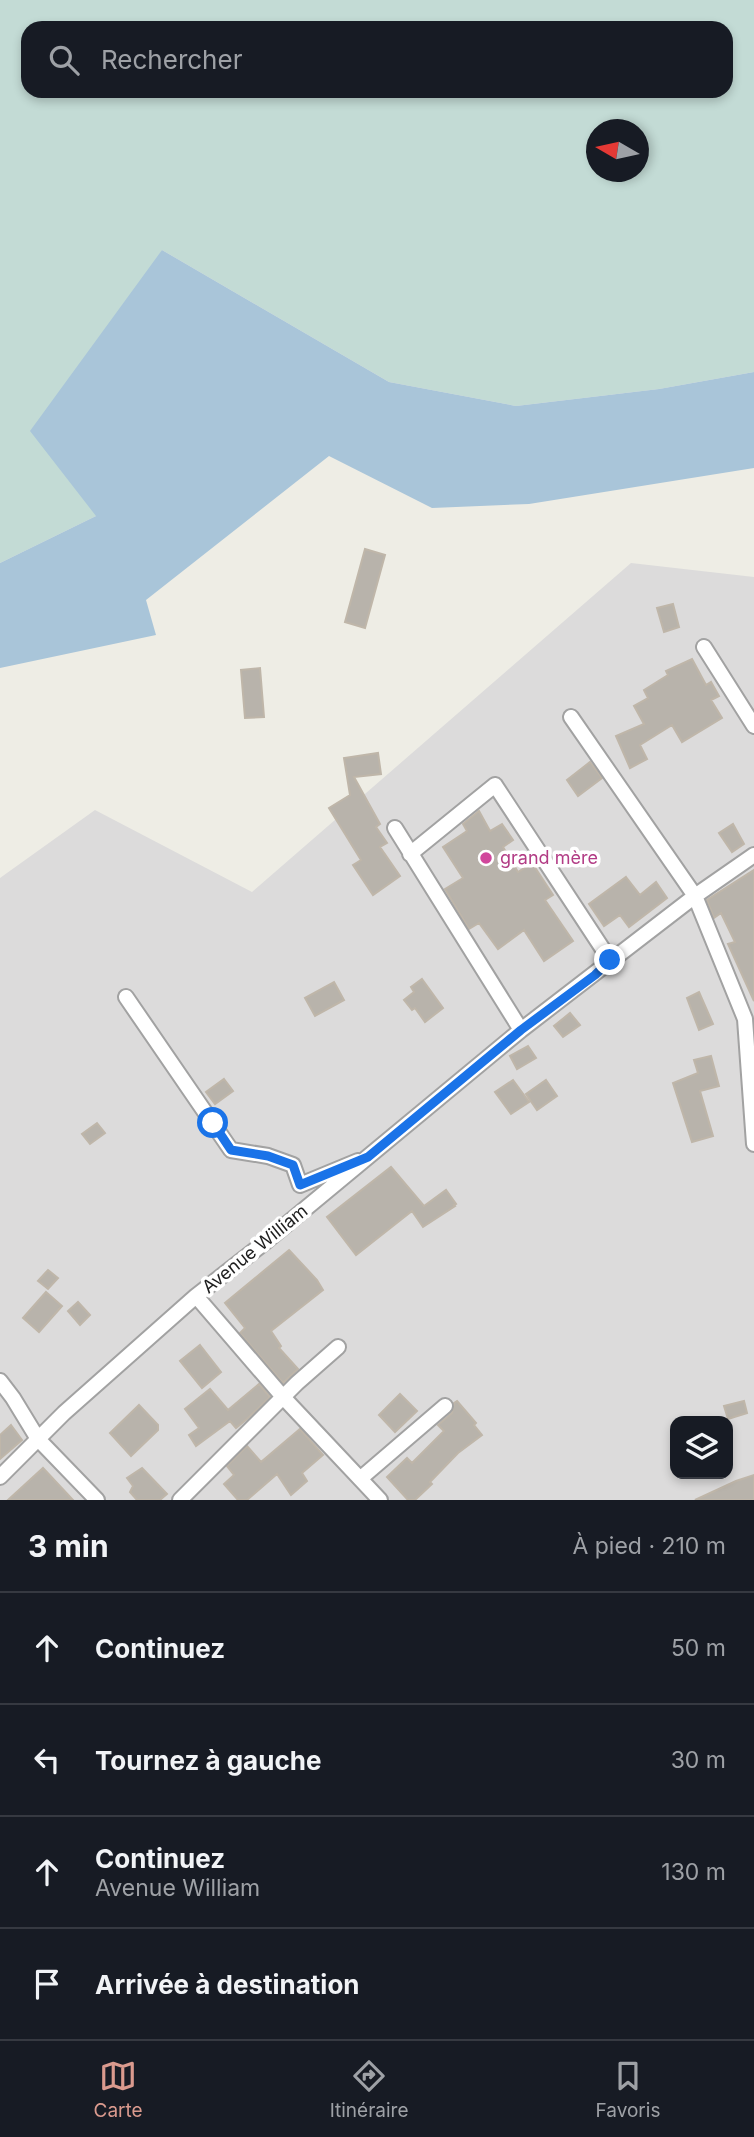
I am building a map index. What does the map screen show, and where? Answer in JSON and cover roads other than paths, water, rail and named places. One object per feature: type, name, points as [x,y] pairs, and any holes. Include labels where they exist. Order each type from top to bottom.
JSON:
[{"type":"street","points":[[704,647],[754,726]]},
{"type":"street","points":[[571,717],[695,896],[745,1019],[754,1144]]},
{"type":"street","points":[[410,854],[495,785],[610,960]]},
{"type":"street","points":[[396,828],[521,1030]]},
{"type":"street","name":"Avenue William","points":[[0,1477],[64,1413],[195,1296],[521,1030],[695,896],[754,855]]},
{"type":"street","points":[[126,996],[231,1150],[268,1156],[293,1165],[300,1185],[368,1157]]},
{"type":"street","points":[[195,1296],[283,1397],[380,1500]]},
{"type":"street","points":[[180,1500],[283,1397],[338,1347]]},
{"type":"street","points":[[0,1381],[38,1440],[97,1500]]},
{"type":"street","points":[[361,1478],[445,1406]]},
{"type":"place","name":"grand mère","points":[[486,858]]}]
